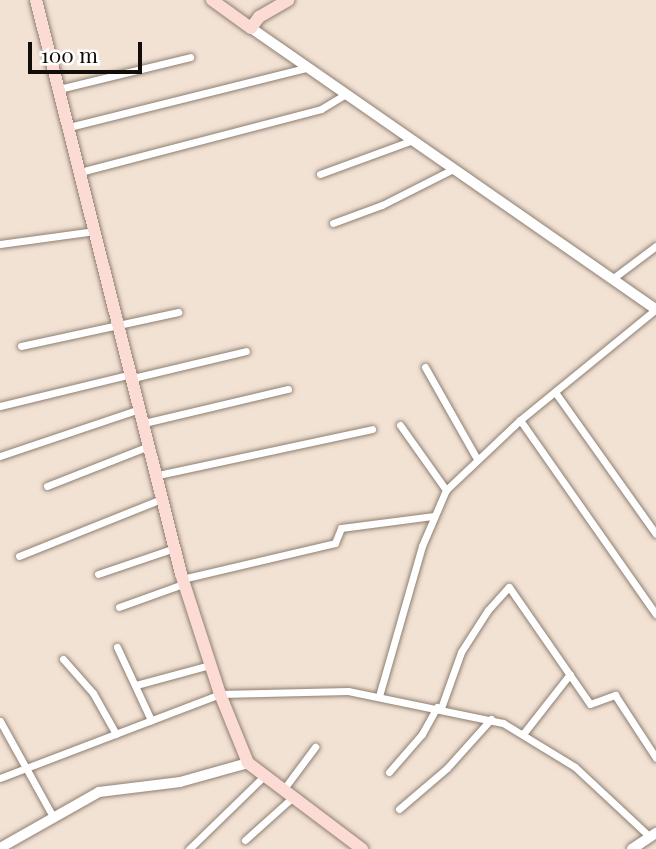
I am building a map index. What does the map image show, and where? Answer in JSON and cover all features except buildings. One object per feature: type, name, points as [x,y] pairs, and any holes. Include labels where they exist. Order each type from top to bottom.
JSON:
[{"type":"main road","points":[[39,0],[80,172],[164,497],[174,548],[220,694],[248,763],[362,849]]},
{"type":"main road","points":[[212,0],[251,27],[259,17],[288,0]]},
{"type":"street","points":[[251,27],[656,309],[520,420],[446,490],[434,516],[379,696]]},
{"type":"street","points":[[60,89],[190,57]]},
{"type":"street","points":[[69,127],[309,67]]},
{"type":"street","points":[[80,172],[321,109],[346,94]]},
{"type":"street","points":[[320,174],[413,140]]},
{"type":"street","points":[[333,223],[382,205],[453,169]]},
{"type":"street","points":[[0,244],[96,231]]},
{"type":"street","points":[[612,279],[656,246]]},
{"type":"street","points":[[20,346],[178,312]]},
{"type":"street","points":[[0,406],[246,351]]},
{"type":"street","points":[[425,367],[477,459]]},
{"type":"street","points":[[144,423],[288,389]]},
{"type":"street","points":[[555,391],[656,534]]},
{"type":"street","points":[[0,456],[140,409]]},
{"type":"street","points":[[520,420],[656,614]]},
{"type":"street","points":[[400,425],[446,490]]},
{"type":"street","points":[[158,475],[372,429]]},
{"type":"street","points":[[47,486],[150,445]]},
{"type":"street","points":[[19,556],[164,497]]},
{"type":"street","points":[[119,607],[183,581],[335,543],[341,528],[434,516]]},
{"type":"street","points":[[99,573],[174,548]]},
{"type":"street","points":[[389,772],[422,734],[439,708],[461,652],[508,587],[592,706],[615,695],[656,758]]},
{"type":"street","points":[[117,647],[151,720]]},
{"type":"street","points":[[63,659],[93,693],[116,734]]},
{"type":"street","points":[[136,685],[210,665]]},
{"type":"street","points":[[523,734],[570,674]]},
{"type":"street","points":[[0,778],[220,694],[339,691],[379,696],[491,719],[523,734],[587,776],[653,835],[632,849]]},
{"type":"street","points":[[400,809],[447,768],[491,719]]},
{"type":"street","points":[[0,721],[52,815]]},
{"type":"street","points":[[245,840],[288,793],[315,747]]},
{"type":"street","points":[[0,848],[52,815],[111,789],[180,782],[248,763]]},
{"type":"street","points":[[189,849],[264,776]]}]
